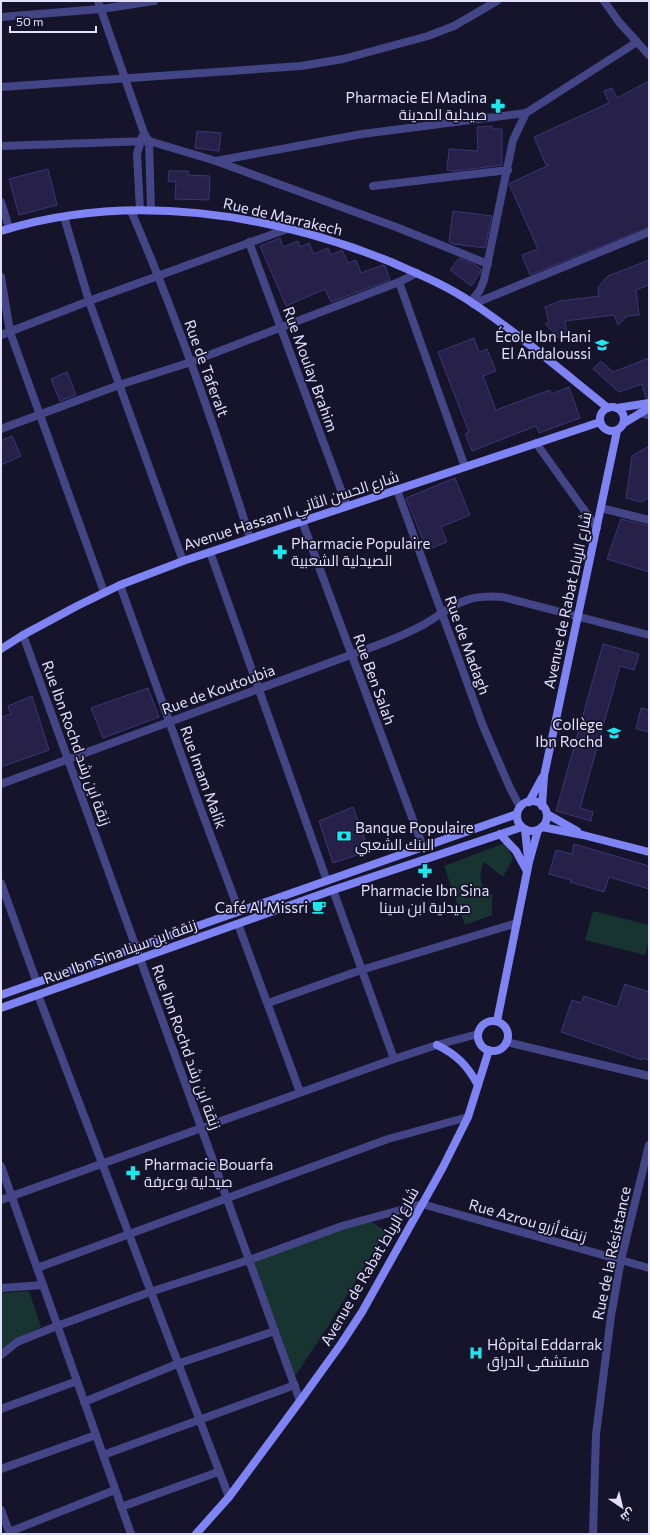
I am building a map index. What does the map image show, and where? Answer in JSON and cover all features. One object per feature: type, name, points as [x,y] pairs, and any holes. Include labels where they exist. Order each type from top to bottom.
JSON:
[{"type":"street","points":[[1,17],[99,5],[154,1]]},
{"type":"street","points":[[1,87],[301,66],[343,59],[428,36],[454,26],[496,1]]},
{"type":"street","points":[[604,1],[615,18],[649,55]]},
{"type":"street","points":[[99,5],[126,78],[144,133],[151,210]]},
{"type":"street","points":[[472,303],[480,290],[488,264],[513,140],[519,124],[526,113],[637,42]]},
{"type":"street","points":[[216,161],[362,134],[526,113]]},
{"type":"street","points":[[140,210],[137,154],[145,141]]},
{"type":"street","points":[[1,146],[145,141],[216,161],[396,226],[488,264]]},
{"type":"street","points":[[373,186],[508,170]]},
{"type":"street","points":[[1,202],[5,230]]},
{"type":"street","name":"Rue de Marrakech","points":[[5,230],[64,217],[151,210],[219,215],[308,233],[351,246],[417,273],[472,303],[508,329],[608,408]]},
{"type":"street","name":"Rue de Taferalt","points":[[131,211],[159,276],[191,362],[250,538]]},
{"type":"street","points":[[64,217],[89,301],[183,561]]},
{"type":"street","points":[[1,335],[89,301],[287,229]]},
{"type":"street","points":[[472,303],[649,232]]},
{"type":"street","name":"Rue Moulay Brahim","points":[[249,242],[347,506]]},
{"type":"street","points":[[1,429],[119,385],[191,362],[399,282],[417,273]]},
{"type":"street","points":[[1,277],[10,332],[104,592]]},
{"type":"street","points":[[399,282],[465,467]]},
{"type":"street","points":[[649,403],[608,408],[602,413],[600,422],[602,426],[609,431],[618,431],[624,423],[649,408]]},
{"type":"street","points":[[617,408],[623,412],[624,423]]},
{"type":"street","points":[[640,413],[649,415]]},
{"type":"street","name":"Avenue Hassan II شارع الحسن الثاني","points":[[1,649],[23,635],[104,592],[183,561],[600,422]]},
{"type":"street","name":"Avenue de Rabat شارع الرباط","points":[[542,806],[544,776],[618,431]]},
{"type":"street","points":[[536,443],[597,528]]},
{"type":"street","name":"Rue de Madagh","points":[[397,490],[483,726],[519,811]]},
{"type":"street","points":[[601,508],[649,520]]},
{"type":"street","name":"Rue Ben Salah","points":[[302,521],[423,847]]},
{"type":"street","points":[[210,552],[327,881]]},
{"type":"street","name":"Rue Imam Malik","points":[[120,585],[240,912]]},
{"type":"street","name":"Rue de Koutoubia","points":[[1,784],[403,635],[456,603],[471,598],[487,596],[503,597],[649,636]]},
{"type":"street","name":"Rue Ibn Rochd زنقة ابن رشد","points":[[23,635],[300,1401]]},
{"type":"street","name":"Avenue de Rabat شارع الرباط","points":[[529,802],[544,776]]},
{"type":"street","points":[[529,862],[523,828],[518,821],[519,811],[529,802],[538,803],[547,814],[582,835]]},
{"type":"street","name":"Rue Ibn Sina زنقة ابن سينا","points":[[1,995],[423,847],[519,811]]},
{"type":"street","points":[[497,1021],[529,862],[540,829],[546,819],[547,814]]},
{"type":"street","points":[[523,828],[529,831],[540,829],[582,835],[649,852]]},
{"type":"street","name":"Rue Ibn Sina زنقة ابن سينا","points":[[1,1008],[333,890],[500,834],[523,828]]},
{"type":"street","points":[[500,834],[516,851],[528,871]]},
{"type":"street","points":[[1,882],[37,983]]},
{"type":"street","points":[[333,890],[394,1059]]},
{"type":"street","points":[[268,1003],[361,970],[517,922]]},
{"type":"street","points":[[238,924],[300,1092]]},
{"type":"street","points":[[38,995],[218,1472],[229,1497]]},
{"type":"street","points":[[492,1021],[497,1021],[506,1027],[508,1032],[506,1042],[499,1050],[489,1050],[480,1044],[478,1034],[482,1025],[492,1021]]},
{"type":"street","points":[[1,1200],[394,1059],[478,1034]]},
{"type":"street","points":[[506,1042],[649,1076]]},
{"type":"street","points":[[437,1045],[462,1061],[471,1072],[478,1085]]},
{"type":"street","name":"Avenue de Rabat شارع الرباط","points":[[196,1534],[229,1497],[332,1357],[362,1312],[443,1167],[468,1117],[489,1050]]},
{"type":"street","points":[[37,1268],[388,1139],[468,1117]]},
{"type":"street","name":"Rue de la Résistance","points":[[593,1534],[596,1434],[611,1316],[621,1260],[649,1145]]},
{"type":"street","points":[[1,1166],[130,1534]]},
{"type":"street","points":[[1,1355],[18,1342],[150,1292],[249,1260],[342,1226],[422,1204]]},
{"type":"street","name":"Rue Azrou زنقة أزرو","points":[[422,1204],[649,1268]]},
{"type":"street","points":[[1,1288],[43,1285]]},
{"type":"street","points":[[84,1402],[177,1364],[275,1331]]},
{"type":"street","points":[[1,1409],[77,1381]]},
{"type":"street","points":[[103,1455],[198,1419],[295,1385]]},
{"type":"street","points":[[1,1469],[96,1435]]},
{"type":"street","points":[[121,1507],[218,1472]]},
{"type":"street","points":[[1,1510],[9,1533],[115,1490]]},
{"type":"green space","points":[[505,843],[513,858],[503,877],[484,862],[480,876],[484,888],[492,895],[492,915],[465,925],[444,866]]},
{"type":"green space","points":[[593,911],[649,925],[649,940],[645,955],[585,940]]},
{"type":"green space","points":[[366,1219],[386,1231],[330,1323],[292,1381],[249,1259]]},
{"type":"green space","points":[[29,1291],[41,1327],[11,1342],[1,1350],[1,1293]]},
{"type":"building","points":[[649,81],[649,227],[530,275],[522,255],[538,249],[509,184],[549,165],[546,165],[534,137],[609,103],[604,91],[612,88],[617,98]]},
{"type":"building","points":[[492,126],[492,129],[502,129],[502,165],[455,171],[447,170],[449,149],[478,151],[477,127]]},
{"type":"building","points":[[197,131],[221,133],[219,151],[195,148]]},
{"type":"building","points":[[48,169],[57,205],[19,215],[9,179]]},
{"type":"building","points":[[169,171],[188,171],[188,175],[210,176],[209,200],[175,199],[176,182],[168,181]]},
{"type":"building","points":[[453,211],[492,216],[485,248],[449,242]]},
{"type":"building","points":[[280,238],[283,247],[298,241],[300,247],[309,243],[314,254],[328,248],[331,255],[342,250],[348,263],[356,260],[361,273],[383,265],[385,266],[390,280],[331,302],[325,289],[286,306],[260,246]]},
{"type":"building","points":[[459,258],[474,264],[481,269],[471,286],[450,270]]},
{"type":"building","points":[[649,260],[649,285],[636,290],[639,315],[627,316],[618,325],[614,315],[565,321],[567,334],[561,340],[545,324],[549,322],[545,307],[560,301],[599,296],[598,287],[608,276]]},
{"type":"building","points":[[474,338],[479,352],[487,349],[496,371],[483,376],[496,410],[550,390],[551,394],[569,387],[580,418],[539,433],[536,426],[472,451],[465,434],[469,432],[438,352]]},
{"type":"building","points":[[649,358],[649,398],[646,398],[642,384],[619,392],[593,369],[601,361],[613,372]]},
{"type":"building","points":[[67,372],[76,395],[60,401],[51,379]]},
{"type":"building","points":[[12,436],[21,456],[1,465],[1,441]]},
{"type":"building","points":[[649,446],[649,497],[642,502],[626,498],[632,456]]},
{"type":"building","points":[[455,478],[470,515],[441,527],[447,542],[427,550],[406,498]]},
{"type":"building","points":[[621,519],[649,526],[649,572],[607,559]]},
{"type":"building","points":[[603,644],[639,654],[634,670],[620,666],[580,808],[593,812],[591,821],[556,811]]},
{"type":"building","points":[[148,688],[159,717],[103,738],[91,708]]},
{"type":"building","points":[[32,696],[49,750],[1,767],[1,717],[11,714],[8,706]]},
{"type":"building","points":[[641,708],[649,710],[649,732],[636,729]]},
{"type":"building","name":"Banque Populaire البنك الشعبي","points":[[353,807],[369,851],[333,863],[319,821]]},
{"type":"building","points":[[574,844],[649,866],[649,889],[609,877],[604,892],[549,874],[556,850],[572,854]]},
{"type":"building","points":[[625,984],[649,992],[649,1060],[643,1058],[642,1060],[561,1032],[572,1000],[581,1003],[584,996],[617,1007]]},
{"type":"place","name":"Pharmacie El Madina صيدلية المدينة","points":[[498,106]]},
{"type":"place","name":"École Ibn Hani El Andaloussi","points":[[602,345]]},
{"type":"place","name":"Pharmacie Populaire الصيدلية الشعبية","points":[[280,552]]},
{"type":"place","name":"Collège Ibn Rochd","points":[[614,733]]},
{"type":"place","name":"Banque Populaire البنك الشعبي","points":[[344,836]]},
{"type":"place","name":"Pharmacie Ibn Sina صيدلية ابن سينا","points":[[425,871]]},
{"type":"place","name":"Café Al Missri","points":[[319,907]]},
{"type":"place","name":"Pharmacie Bouarfa صيدلية بوعرفة","points":[[133,1173]]},
{"type":"place","name":"Hôpital Eddarrak مستشفى الدراق","points":[[476,1353]]}]
